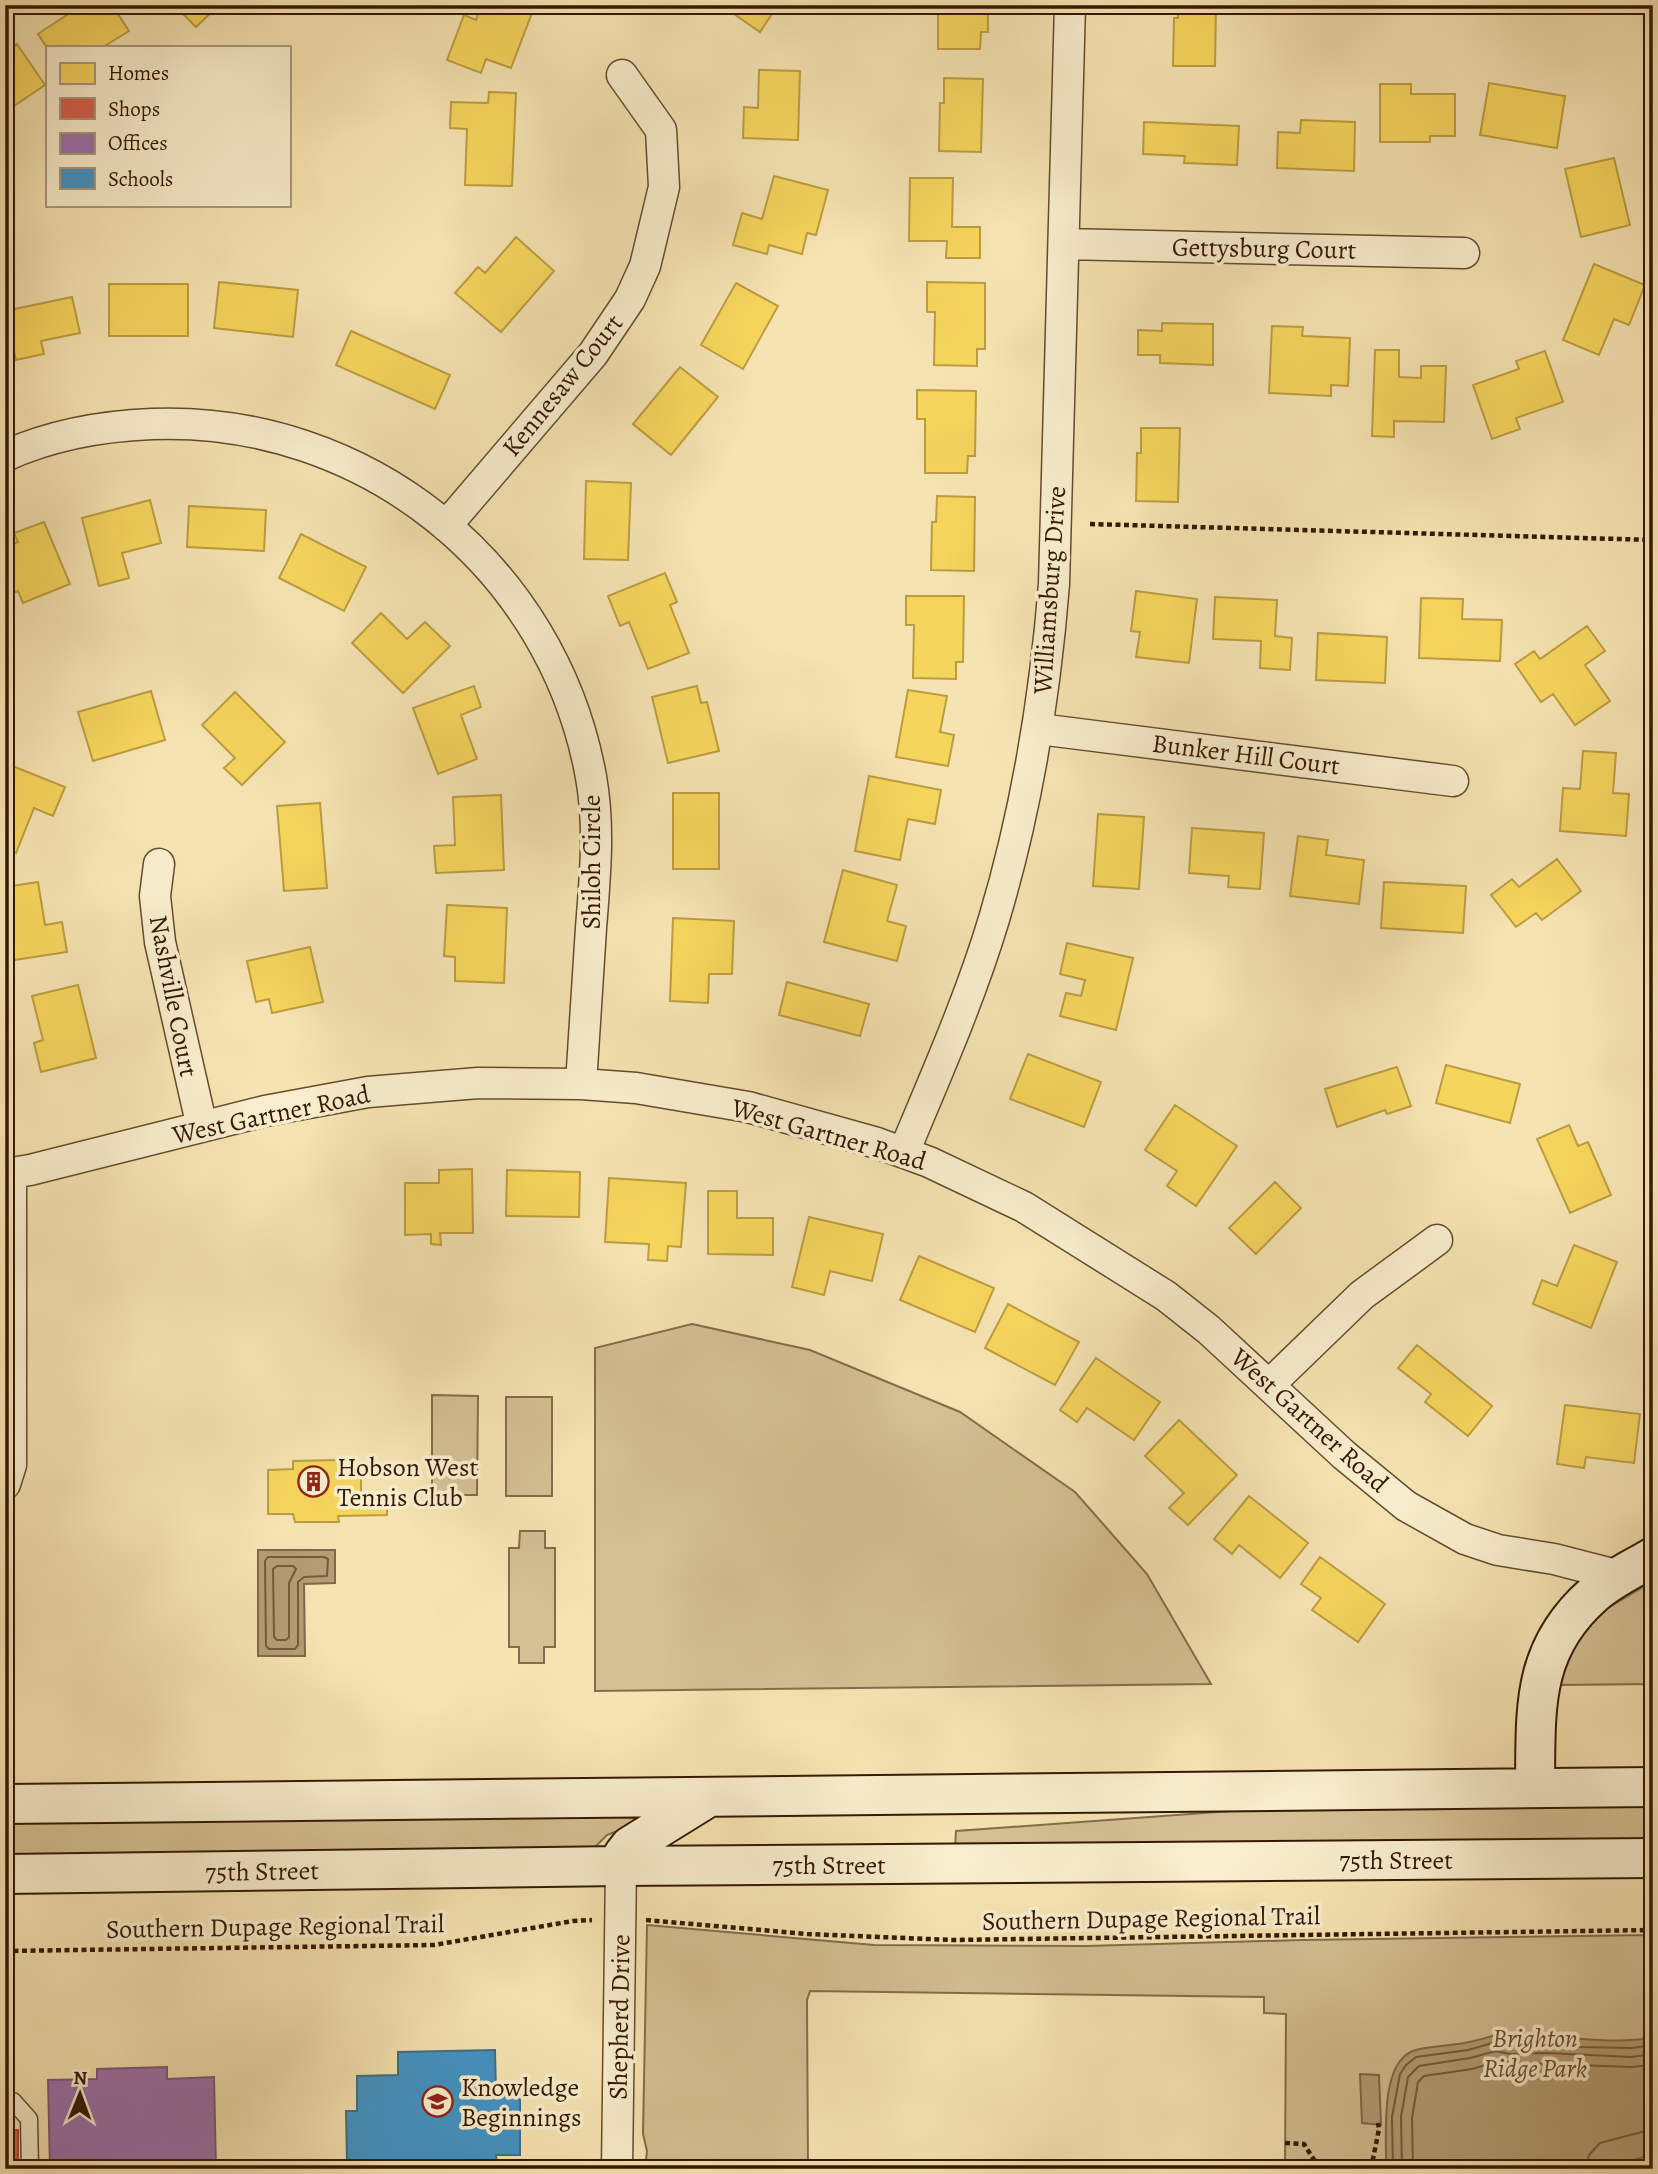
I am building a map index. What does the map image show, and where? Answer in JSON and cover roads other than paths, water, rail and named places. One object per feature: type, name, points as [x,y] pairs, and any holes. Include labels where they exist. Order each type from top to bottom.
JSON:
[{"type":"main road","points":[[1535,1788],[1537,1704],[1548,1655],[1573,1616],[1594,1594],[1653,1557]]},
{"type":"main road","points":[[5,1804],[1653,1787]]},
{"type":"main road","points":[[621,1866],[623,1855],[630,1846],[709,1797]]},
{"type":"main road","name":"75th Street","points":[[5,1874],[1653,1858]]},
{"type":"street","name":"Williamsburg Drive","points":[[904,1152],[954,1031],[994,920],[1018,830],[1038,729],[1054,584],[1070,5]]},
{"type":"street","name":"Kennesaw Court","points":[[446,526],[593,354],[630,299],[645,267],[664,187],[661,130],[622,75]]},
{"type":"street","name":"Gettysburg Court","points":[[1064,244],[1464,253]]},
{"type":"street","name":"Shiloh Circle","points":[[5,456],[61,436],[123,425],[182,423],[219,426],[275,436],[340,458],[408,495],[487,564],[530,621],[555,664],[576,718],[591,777],[596,842],[581,1084]]},
{"type":"street","name":"Bunker Hill Court","points":[[1038,729],[1453,781]]},
{"type":"street","name":"Nashville Court","points":[[159,864],[155,896],[160,942],[202,1127]]},
{"type":"street","name":"West Gartner Road","points":[[8,1174],[265,1111],[368,1092],[478,1083],[581,1084],[636,1088],[748,1107],[812,1123],[904,1152],[1024,1207],[1166,1296],[1209,1330],[1344,1455],[1406,1506],[1465,1539],[1498,1550],[1554,1559],[1620,1577]]},
{"type":"street","points":[[5,1484],[11,1465],[8,1174]]},
{"type":"street","points":[[1269,1385],[1362,1295],[1437,1240]]},
{"type":"street","name":"Shepherd Drive","points":[[617,2169],[621,1866]]},
{"type":"lane","points":[[13,2101],[29,2119],[30,2169]]},
{"type":"water","points":[[258,1550],[335,1550],[335,1583],[304,1584],[305,1656],[258,1656]]},
{"type":"water","points":[[1496,2035],[1614,2040],[1653,2038],[1653,2154],[1607,2169],[1386,2169],[1387,2102],[1395,2069],[1404,2057],[1416,2050]]},
{"type":"water","points":[[1360,2074],[1379,2075],[1381,2125],[1362,2123]]},
{"type":"place","name":"Hobson West Tennis Club","points":[[314,1482]]},
{"type":"place","name":"Knowledge Beginnings","points":[[438,2102]]},
{"type":"park label","name":"Brighton Ridge Park","points":[[1535,2053]]}]
